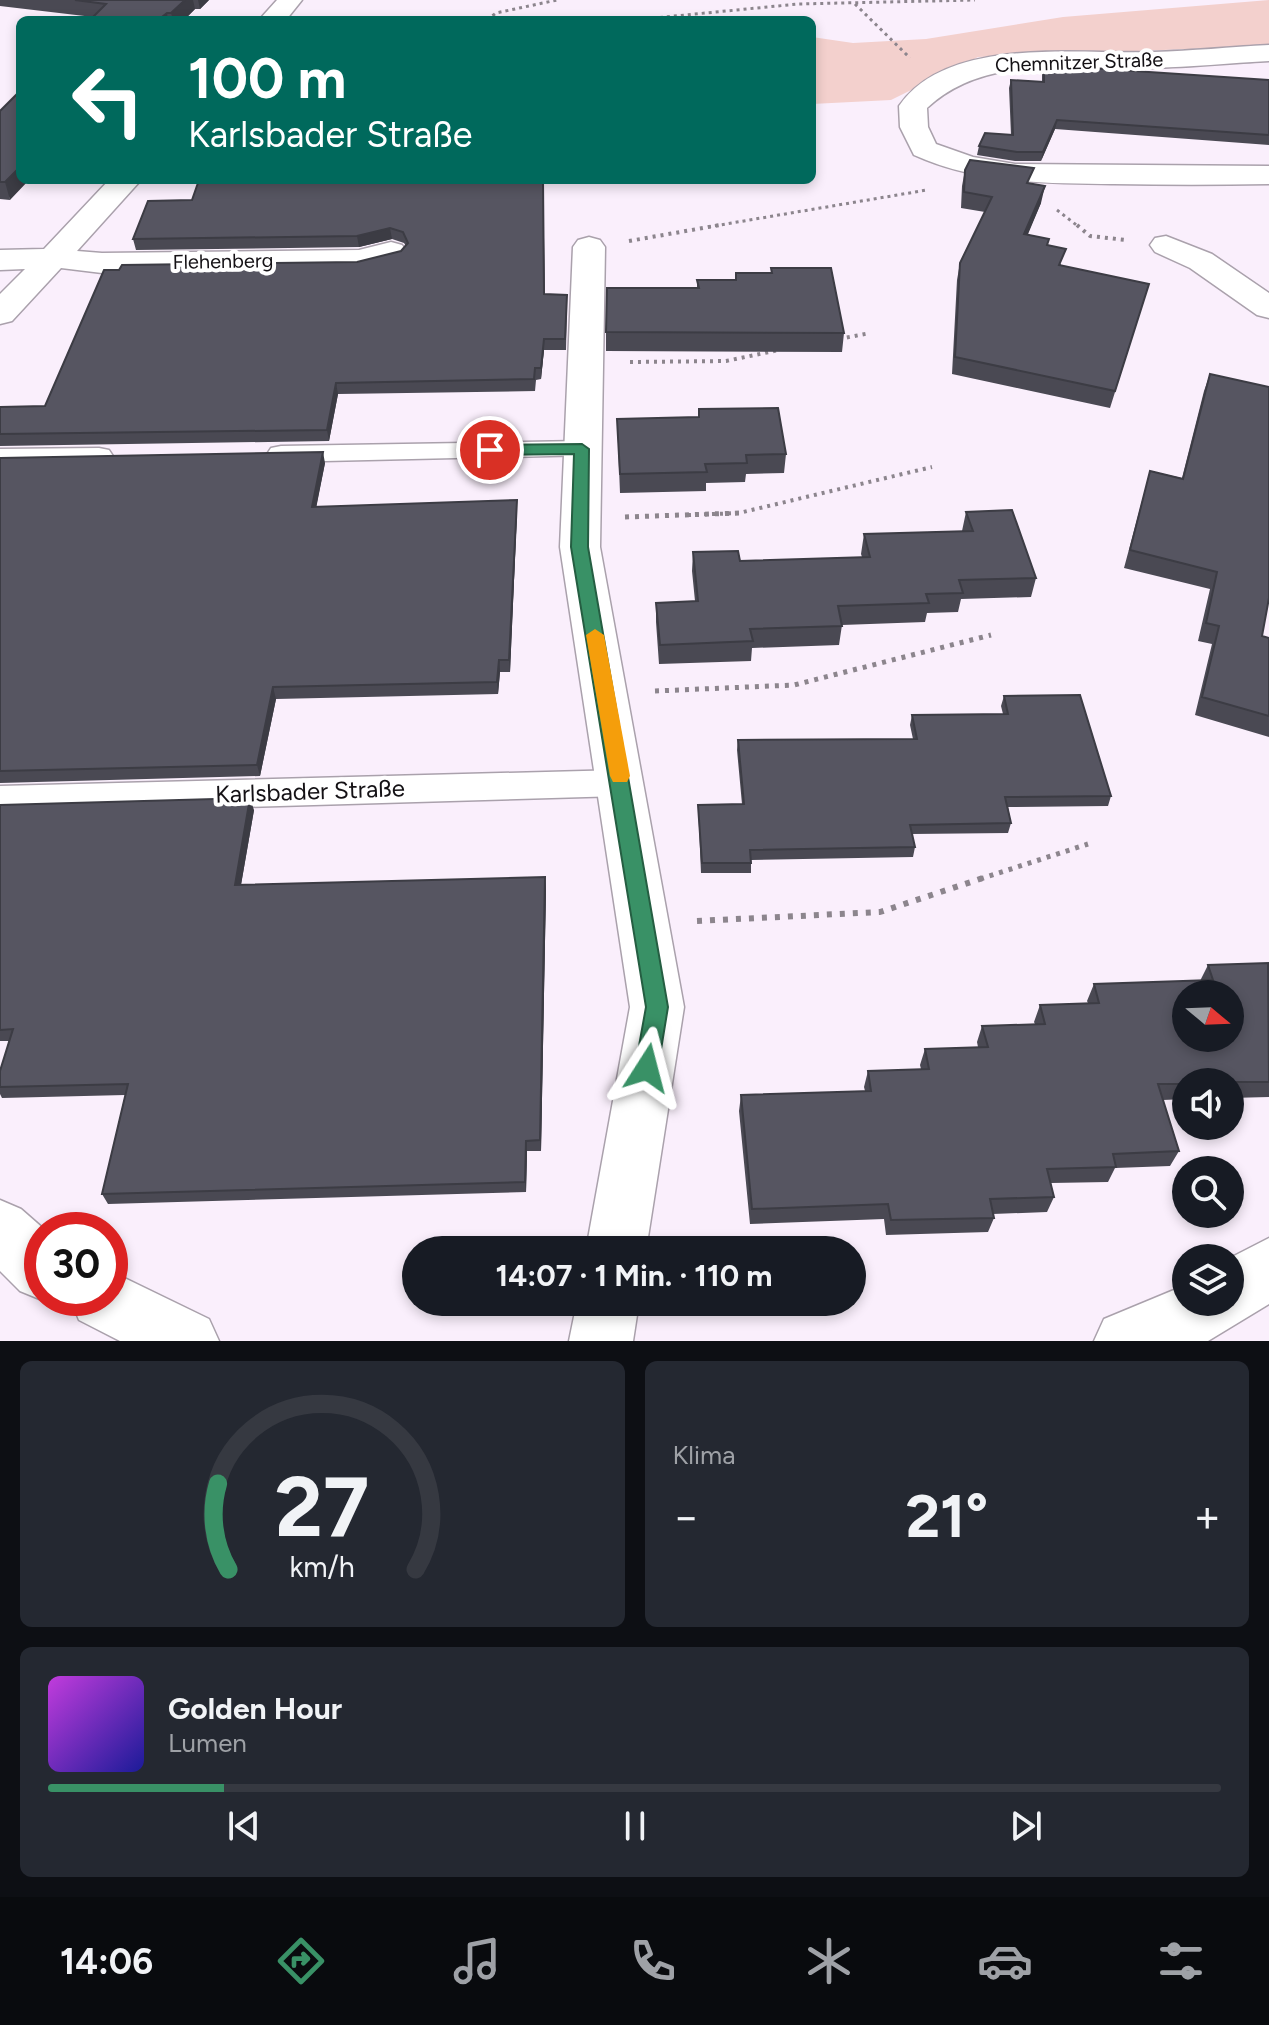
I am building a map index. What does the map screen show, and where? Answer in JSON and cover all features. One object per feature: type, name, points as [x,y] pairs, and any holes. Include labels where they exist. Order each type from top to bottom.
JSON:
[{"type":"street","points":[[276,16],[290,0]]},
{"type":"street","name":"Chemnitzer Straße","points":[[1269,53],[1150,60],[1071,58],[981,66],[937,84],[913,106],[914,127],[924,149],[964,166],[1033,174],[1269,175]]},
{"type":"street","points":[[0,314],[122,184]]},
{"type":"street","points":[[1166,245],[1201,261],[1269,308]]},
{"type":"street","points":[[589,247],[580,547],[657,1007],[618,1236]]},
{"type":"street","name":"Flehenberg","points":[[0,260],[54,258],[102,263],[359,260],[391,252]]},
{"type":"street","points":[[0,1230],[24,1252]]},
{"type":"street","points":[[1244,1284],[1269,1269]]},
{"type":"street","points":[[128,1312],[187,1341]]},
{"type":"street","points":[[601,1341],[605,1316]]},
{"type":"street","points":[[1126,1341],[1192,1316]]},
{"type":"lane","points":[[252,454],[582,449]]},
{"type":"lane","points":[[0,458],[126,456]]},
{"type":"lane","name":"Karlsbader Straße","points":[[0,800],[621,783]]},
{"type":"path","points":[[492,16],[557,0]]},
{"type":"path","points":[[675,16],[798,4],[975,0]]},
{"type":"path","points":[[854,3],[881,25],[914,63]]},
{"type":"path","points":[[1033,174],[1041,198],[1090,236],[1166,245]]},
{"type":"path","points":[[589,247],[940,187]]},
{"type":"path","points":[[827,341],[870,333]]},
{"type":"path","points":[[585,363],[726,361],[783,349]]},
{"type":"path","points":[[580,518],[739,513],[932,467]]},
{"type":"path","points":[[606,693],[794,685],[991,635]]},
{"type":"path","points":[[644,923],[880,912],[1088,844]]},
{"type":"shaded area","points":[[1269,0],[1269,46],[978,57],[891,100],[816,104],[816,38],[853,43],[926,39],[1063,17]]},
{"type":"building","points":[[75,0],[185,0],[163,16],[94,16],[106,4]]},
{"type":"building","points":[[1044,65],[1269,80],[1269,135],[1057,120],[1043,152],[1017,152],[979,146],[985,133],[1013,135],[1011,80],[1044,82]]},
{"type":"building","points":[[16,95],[16,171],[5,182],[0,182],[0,111]]},
{"type":"building","points":[[970,160],[1034,168],[1027,183],[1045,186],[1024,234],[1049,239],[1047,245],[1066,249],[1059,265],[1149,284],[1115,391],[955,357],[960,263],[992,197],[964,192],[965,170]]},
{"type":"building","points":[[198,184],[543,184],[544,294],[567,295],[565,339],[544,339],[541,368],[535,368],[534,379],[336,383],[327,430],[0,434],[0,407],[45,406],[104,270],[119,270],[122,265],[357,262],[401,251],[408,243],[403,232],[390,228],[357,236],[133,239],[148,201],[192,200]]},
{"type":"building","points":[[771,268],[831,268],[844,333],[606,332],[607,288],[699,288],[697,280],[736,280],[736,273],[772,273]]},
{"type":"building","points":[[1210,374],[1269,387],[1269,598],[1262,636],[1269,638],[1269,716],[1202,697],[1219,626],[1206,623],[1217,572],[1130,550],[1150,471],[1183,479]]},
{"type":"building","points":[[778,408],[786,454],[746,455],[747,463],[705,464],[707,472],[620,474],[617,419],[699,417],[699,409]]},
{"type":"building","points":[[323,452],[312,507],[517,500],[509,660],[499,660],[497,682],[273,687],[257,765],[0,771],[0,458]]},
{"type":"building","points":[[1012,510],[1036,578],[959,580],[963,593],[926,594],[929,603],[838,606],[842,626],[750,629],[753,641],[660,645],[656,603],[698,601],[693,552],[738,551],[740,561],[870,557],[864,534],[973,531],[966,512]]},
{"type":"building","points":[[1080,695],[1111,796],[1005,797],[1011,823],[910,825],[915,847],[750,850],[751,863],[702,863],[698,805],[744,804],[738,740],[917,739],[912,715],[1008,714],[1004,696]]},
{"type":"building","points":[[250,798],[235,885],[545,877],[540,1140],[526,1141],[525,1182],[102,1194],[128,1084],[0,1087],[0,1071],[13,1029],[0,1030],[0,805]]},
{"type":"building","points":[[1268,963],[1269,1082],[1244,1082],[1244,1068],[1172,1068],[1172,1084],[1158,1084],[1172,1129],[1172,1140],[1176,1140],[1179,1151],[1113,1154],[1116,1167],[1047,1169],[1054,1197],[990,1199],[994,1218],[891,1220],[888,1204],[752,1209],[741,1095],[871,1091],[868,1071],[929,1069],[925,1049],[988,1047],[982,1026],[1045,1024],[1040,1005],[1099,1003],[1094,984],[1172,981],[1172,1052],[1244,1052],[1244,980],[1213,980],[1208,965]]},
{"type":"slow traffic","points":[[595,635],[620,776]]},
{"type":"route","points":[[490,450],[582,449],[580,547],[657,1007],[647,1068]]}]
